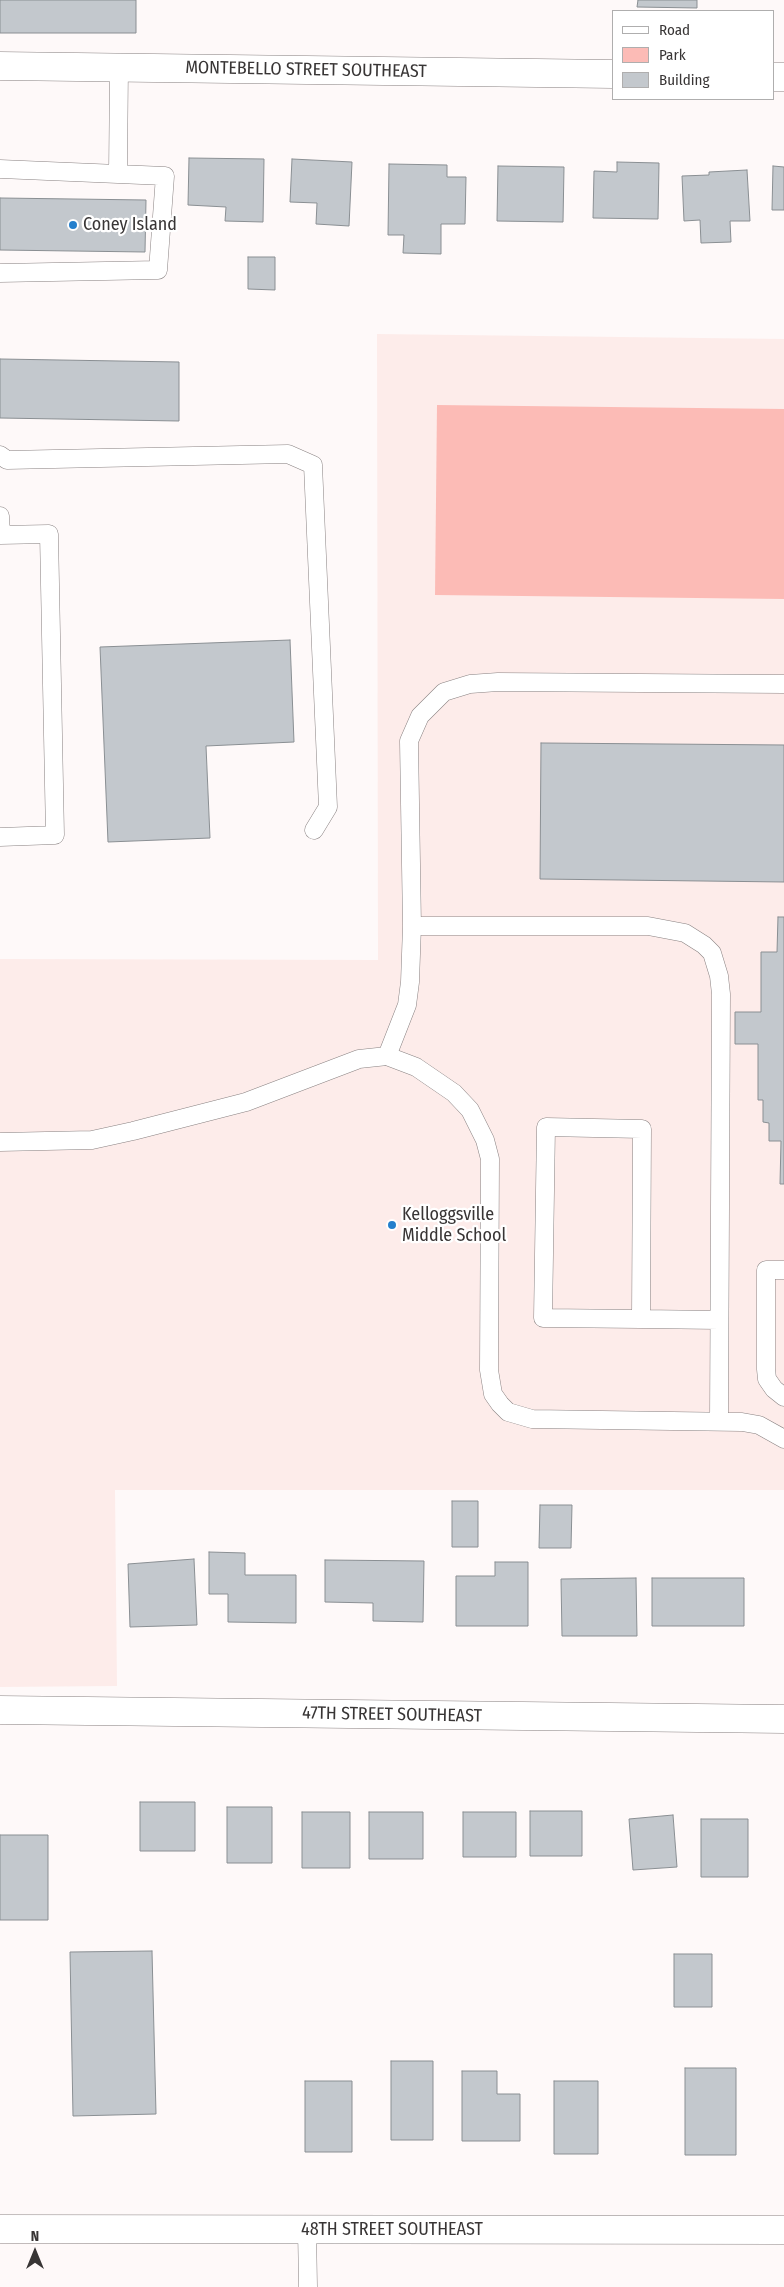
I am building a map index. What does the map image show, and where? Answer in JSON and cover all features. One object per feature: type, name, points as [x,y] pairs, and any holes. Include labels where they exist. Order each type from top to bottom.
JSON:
[{"type":"street","name":"MONTEBELLO STREET SOUTHEAST","points":[[0,66],[612,74]]},
{"type":"street","name":"47TH STREET SOUTHEAST","points":[[0,1710],[784,1720]]},
{"type":"street","name":"48TH STREET SOUTHEAST","points":[[0,2228],[784,2230]]},
{"type":"lane","points":[[118,174],[119,67]]},
{"type":"lane","points":[[0,169],[165,176],[158,270],[0,273]]},
{"type":"lane","points":[[0,455],[6,460],[288,454],[313,465],[328,806],[314,830]]},
{"type":"lane","points":[[0,516],[0,535],[49,534],[55,834],[0,837]]},
{"type":"lane","points":[[386,1056],[407,1005],[412,926],[409,741],[420,716],[444,692],[470,684],[498,682],[784,684]]},
{"type":"lane","points":[[412,926],[648,926],[685,932],[704,945],[712,954],[719,976],[721,994],[719,1421]]},
{"type":"lane","points":[[0,1142],[92,1140],[134,1131],[246,1102],[359,1059],[386,1056],[416,1067],[454,1094],[470,1110],[485,1140],[490,1159],[489,1370],[493,1394],[500,1404],[508,1412],[532,1419],[719,1421],[759,1425],[784,1439]]},
{"type":"lane","points":[[641,1319],[642,1129],[546,1127],[544,1318],[719,1320]]},
{"type":"lane","points":[[784,1270],[766,1270],[766,1369],[767,1379],[774,1389],[784,1397]]},
{"type":"lane","points":[[307,2229],[308,2287]]},
{"type":"shaded area","name":"Kelloggsville Middle School","points":[[377,334],[784,339],[784,1490],[115,1490],[117,1686],[0,1687],[0,959],[378,960]]},
{"type":"green space","points":[[437,405],[784,409],[784,599],[435,595]]},
{"type":"building","points":[[0,0],[136,0],[136,33],[0,33]]},
{"type":"building","points":[[638,0],[697,0],[697,8],[637,7]]},
{"type":"building","points":[[189,158],[264,159],[263,222],[225,221],[226,207],[188,205]]},
{"type":"building","points":[[292,159],[352,162],[349,226],[316,224],[317,203],[290,202]]},
{"type":"building","points":[[617,162],[659,163],[658,219],[593,218],[594,171],[617,172]]},
{"type":"building","points":[[389,164],[447,165],[447,177],[466,177],[465,224],[441,224],[441,254],[403,253],[404,235],[388,235]]},
{"type":"building","points":[[498,166],[564,167],[563,222],[497,221]]},
{"type":"building","points":[[773,166],[784,167],[784,210],[772,210]]},
{"type":"building","points":[[747,170],[750,221],[730,221],[731,242],[701,243],[700,220],[684,221],[682,176],[709,175],[709,172]]},
{"type":"building","name":"Coney Island","points":[[0,198],[146,200],[145,252],[0,250]]},
{"type":"building","points":[[248,257],[275,257],[275,290],[248,289]]},
{"type":"building","points":[[0,359],[179,362],[179,421],[0,418]]},
{"type":"building","points":[[290,640],[294,742],[206,746],[210,838],[108,842],[100,647]]},
{"type":"building","points":[[541,743],[784,745],[784,882],[540,879]]},
{"type":"building","points":[[778,917],[784,917],[784,1184],[780,1184],[781,1141],[769,1141],[769,1123],[763,1122],[763,1100],[758,1100],[758,1044],[735,1044],[735,1012],[761,1012],[761,952],[777,952]]},
{"type":"building","points":[[452,1501],[478,1501],[478,1547],[452,1547]]},
{"type":"building","points":[[540,1505],[572,1505],[571,1548],[539,1548]]},
{"type":"building","points":[[209,1552],[245,1553],[245,1575],[296,1575],[296,1623],[228,1622],[228,1594],[209,1594]]},
{"type":"building","points":[[194,1559],[197,1625],[130,1627],[128,1564]]},
{"type":"building","points":[[325,1560],[424,1561],[423,1622],[373,1621],[373,1603],[325,1602]]},
{"type":"building","points":[[495,1562],[528,1562],[528,1626],[456,1626],[456,1576],[495,1576]]},
{"type":"building","points":[[636,1578],[637,1636],[562,1636],[561,1579]]},
{"type":"building","points":[[652,1578],[744,1578],[744,1626],[652,1626]]},
{"type":"building","points":[[140,1802],[195,1802],[195,1851],[140,1851]]},
{"type":"building","points":[[227,1807],[272,1807],[272,1863],[227,1863]]},
{"type":"building","points":[[530,1811],[582,1811],[582,1856],[530,1856]]},
{"type":"building","points":[[302,1812],[350,1812],[350,1868],[302,1868]]},
{"type":"building","points":[[369,1812],[423,1812],[423,1859],[369,1859]]},
{"type":"building","points":[[463,1812],[516,1812],[516,1857],[463,1857]]},
{"type":"building","points":[[673,1815],[677,1867],[633,1870],[629,1819]]},
{"type":"building","points":[[701,1819],[748,1819],[748,1877],[701,1877]]},
{"type":"building","points":[[0,1835],[48,1835],[48,1920],[0,1920]]},
{"type":"building","points":[[152,1951],[156,2114],[73,2116],[70,1952]]},
{"type":"building","points":[[674,1954],[712,1954],[712,2007],[674,2007]]},
{"type":"building","points":[[391,2061],[433,2061],[433,2140],[391,2140]]},
{"type":"building","points":[[685,2068],[736,2068],[736,2155],[685,2155]]},
{"type":"building","points":[[462,2071],[497,2071],[497,2094],[520,2094],[520,2141],[462,2141]]},
{"type":"building","points":[[305,2081],[352,2081],[352,2152],[305,2152]]},
{"type":"building","points":[[554,2081],[598,2081],[598,2154],[554,2154]]},
{"type":"place","name":"Coney Island","points":[[73,225]]},
{"type":"place","name":"Kelloggsville Middle School","points":[[392,1225]]}]
